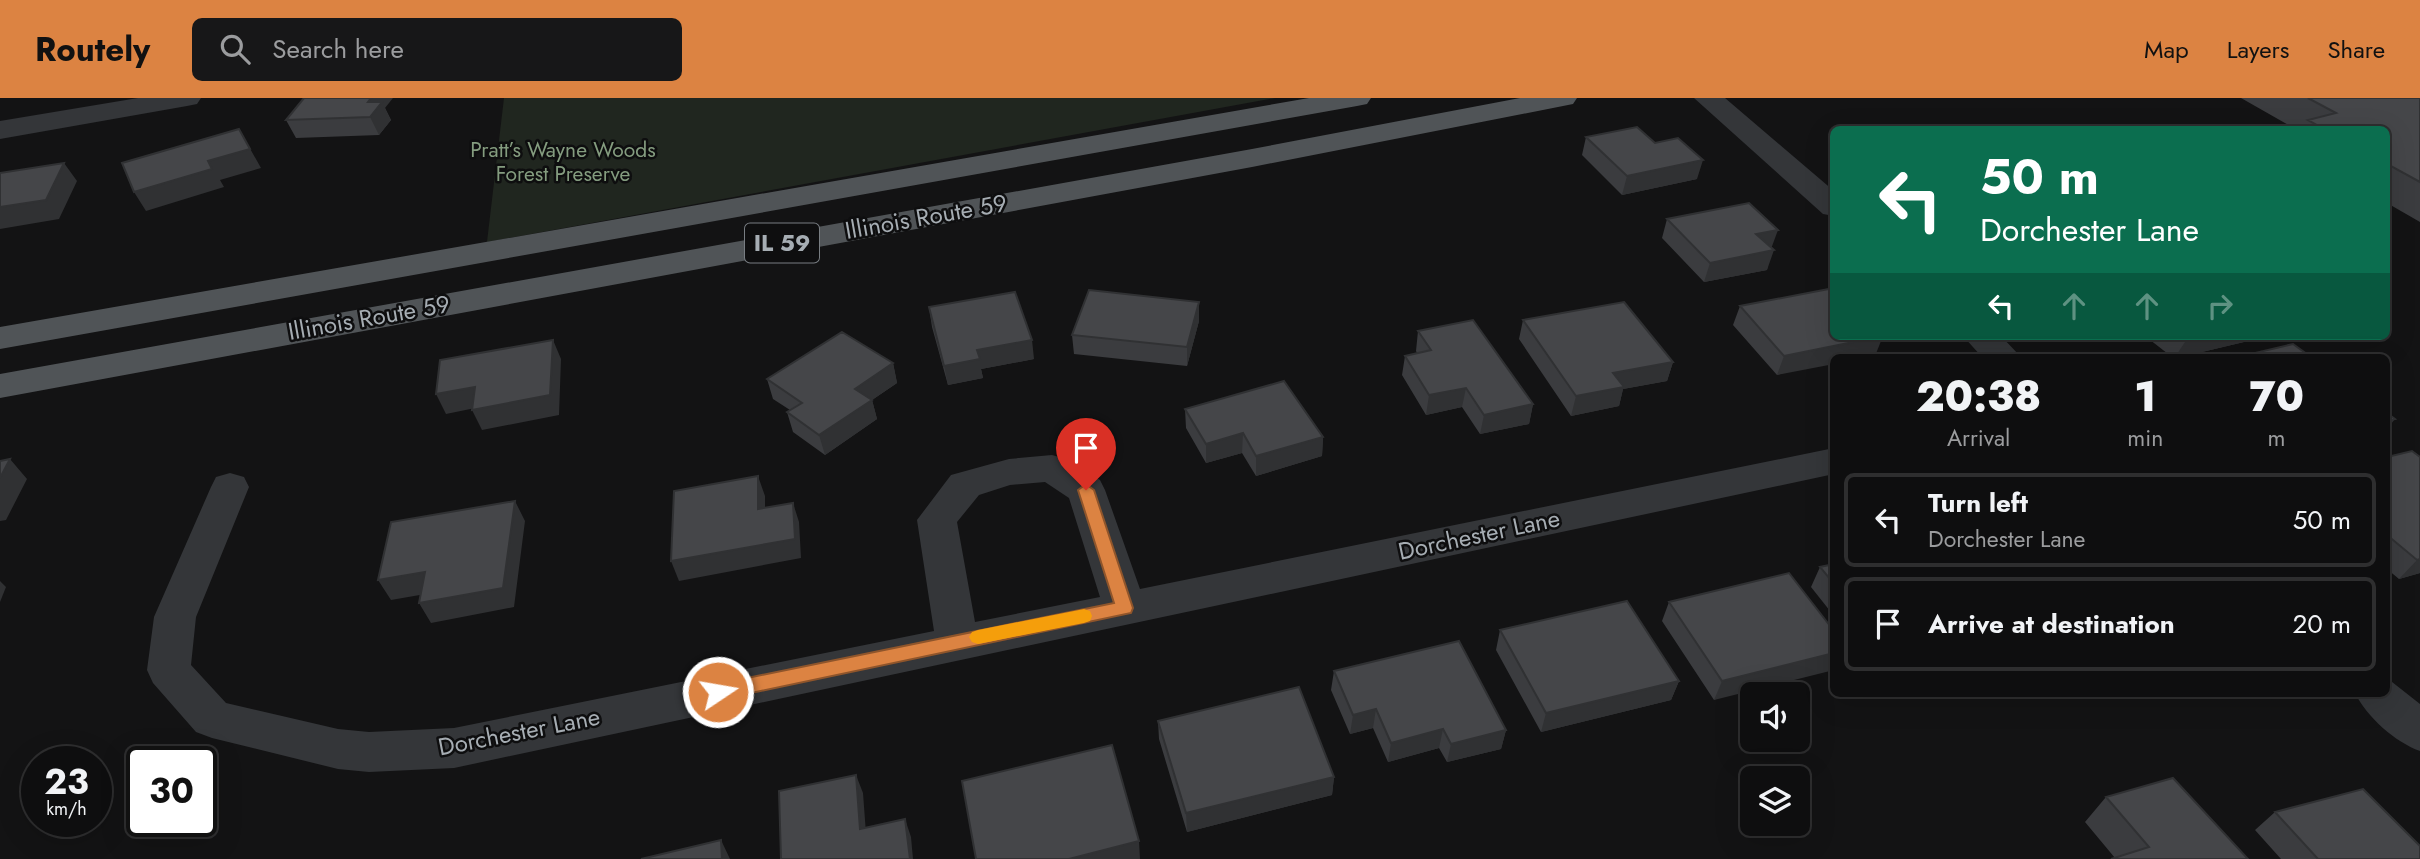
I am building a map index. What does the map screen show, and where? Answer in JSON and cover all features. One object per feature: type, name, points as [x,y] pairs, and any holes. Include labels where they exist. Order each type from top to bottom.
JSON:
[{"type":"main road","name":"Illinois Route 59","points":[[0,338],[398,265],[1357,98]]},
{"type":"main road","name":"Illinois Route 59","points":[[0,386],[1252,158],[1563,98]]},
{"type":"street","points":[[1708,98],[1830,204]]},
{"type":"street","points":[[0,130],[186,99]]},
{"type":"street","points":[[1984,340],[2000,354]]},
{"type":"street","name":"Dorchester Lane","points":[[230,487],[175,617],[169,670],[212,719],[338,749],[369,752],[454,748],[957,641],[1830,462]]},
{"type":"street","points":[[957,641],[937,520],[965,485],[1009,472],[1052,468],[1086,490],[1125,608]]},
{"type":"street","points":[[2381,697],[2420,732]]},
{"type":"green space","name":"Pratt’s Wayne Woods Forest Preserve","points":[[504,98],[1275,98],[487,242]]},
{"type":"building","points":[[304,98],[371,98],[368,102],[382,102],[370,117],[286,120]]},
{"type":"building","points":[[2308,98],[2420,98],[2420,182],[2390,166],[2390,126],[2319,126],[2308,120],[2336,113]]},
{"type":"building","points":[[1637,127],[1655,143],[1678,138],[1703,160],[1627,176],[1586,137]]},
{"type":"building","points":[[239,129],[250,149],[208,161],[212,169],[134,192],[122,163]]},
{"type":"building","points":[[64,163],[46,200],[0,207],[0,173]]},
{"type":"building","points":[[1749,203],[1778,230],[1756,234],[1774,250],[1710,263],[1667,219]]},
{"type":"building","points":[[1830,289],[1830,340],[1863,340],[1784,356],[1740,306]]},
{"type":"building","points":[[1089,290],[1199,302],[1187,347],[1072,335]]},
{"type":"building","points":[[1015,292],[1032,340],[977,350],[980,359],[944,366],[929,307]]},
{"type":"building","points":[[1624,302],[1673,362],[1613,373],[1624,387],[1576,396],[1523,320]]},
{"type":"building","points":[[1473,320],[1533,404],[1484,415],[1466,388],[1429,395],[1405,356],[1431,350],[1418,331]]},
{"type":"building","points":[[842,332],[893,363],[855,389],[872,400],[819,435],[787,412],[802,403],[767,379]]},
{"type":"building","points":[[553,340],[550,395],[472,410],[475,387],[436,394],[440,360]]},
{"type":"building","points":[[2293,344],[2307,354],[2250,354]]},
{"type":"building","points":[[1284,381],[1323,437],[1256,456],[1243,433],[1206,444],[1185,409]]},
{"type":"building","points":[[2412,451],[2420,457],[2420,559],[2417,560],[2390,538],[2390,456]]},
{"type":"building","points":[[10,459],[0,478],[0,461]]},
{"type":"building","points":[[758,476],[758,509],[793,503],[795,539],[671,561],[674,491]]},
{"type":"building","points":[[515,501],[503,588],[419,603],[425,572],[378,580],[391,522]]},
{"type":"building","points":[[1830,565],[1830,579],[1820,567]]},
{"type":"building","points":[[1789,573],[1830,626],[1830,654],[1722,681],[1669,602]]},
{"type":"building","points":[[1627,601],[1679,681],[1546,713],[1500,630]]},
{"type":"building","points":[[1459,641],[1506,730],[1451,744],[1443,729],[1391,743],[1376,709],[1353,715],[1334,671]]},
{"type":"building","points":[[1299,687],[1334,777],[1186,813],[1158,721]]},
{"type":"building","points":[[1112,745],[1139,841],[1069,859],[976,859],[962,781]]},
{"type":"building","points":[[856,775],[860,829],[905,819],[910,859],[781,859],[779,791]]},
{"type":"building","points":[[2173,778],[2248,859],[2111,859],[2149,847],[2106,797]]},
{"type":"building","points":[[2363,789],[2420,846],[2420,859],[2318,859],[2275,812]]},
{"type":"building","points":[[721,840],[722,859],[641,859]]},
{"type":"slow traffic","points":[[978,637],[1084,616]]},
{"type":"route","points":[[718,692],[1125,608],[1086,490]]}]
